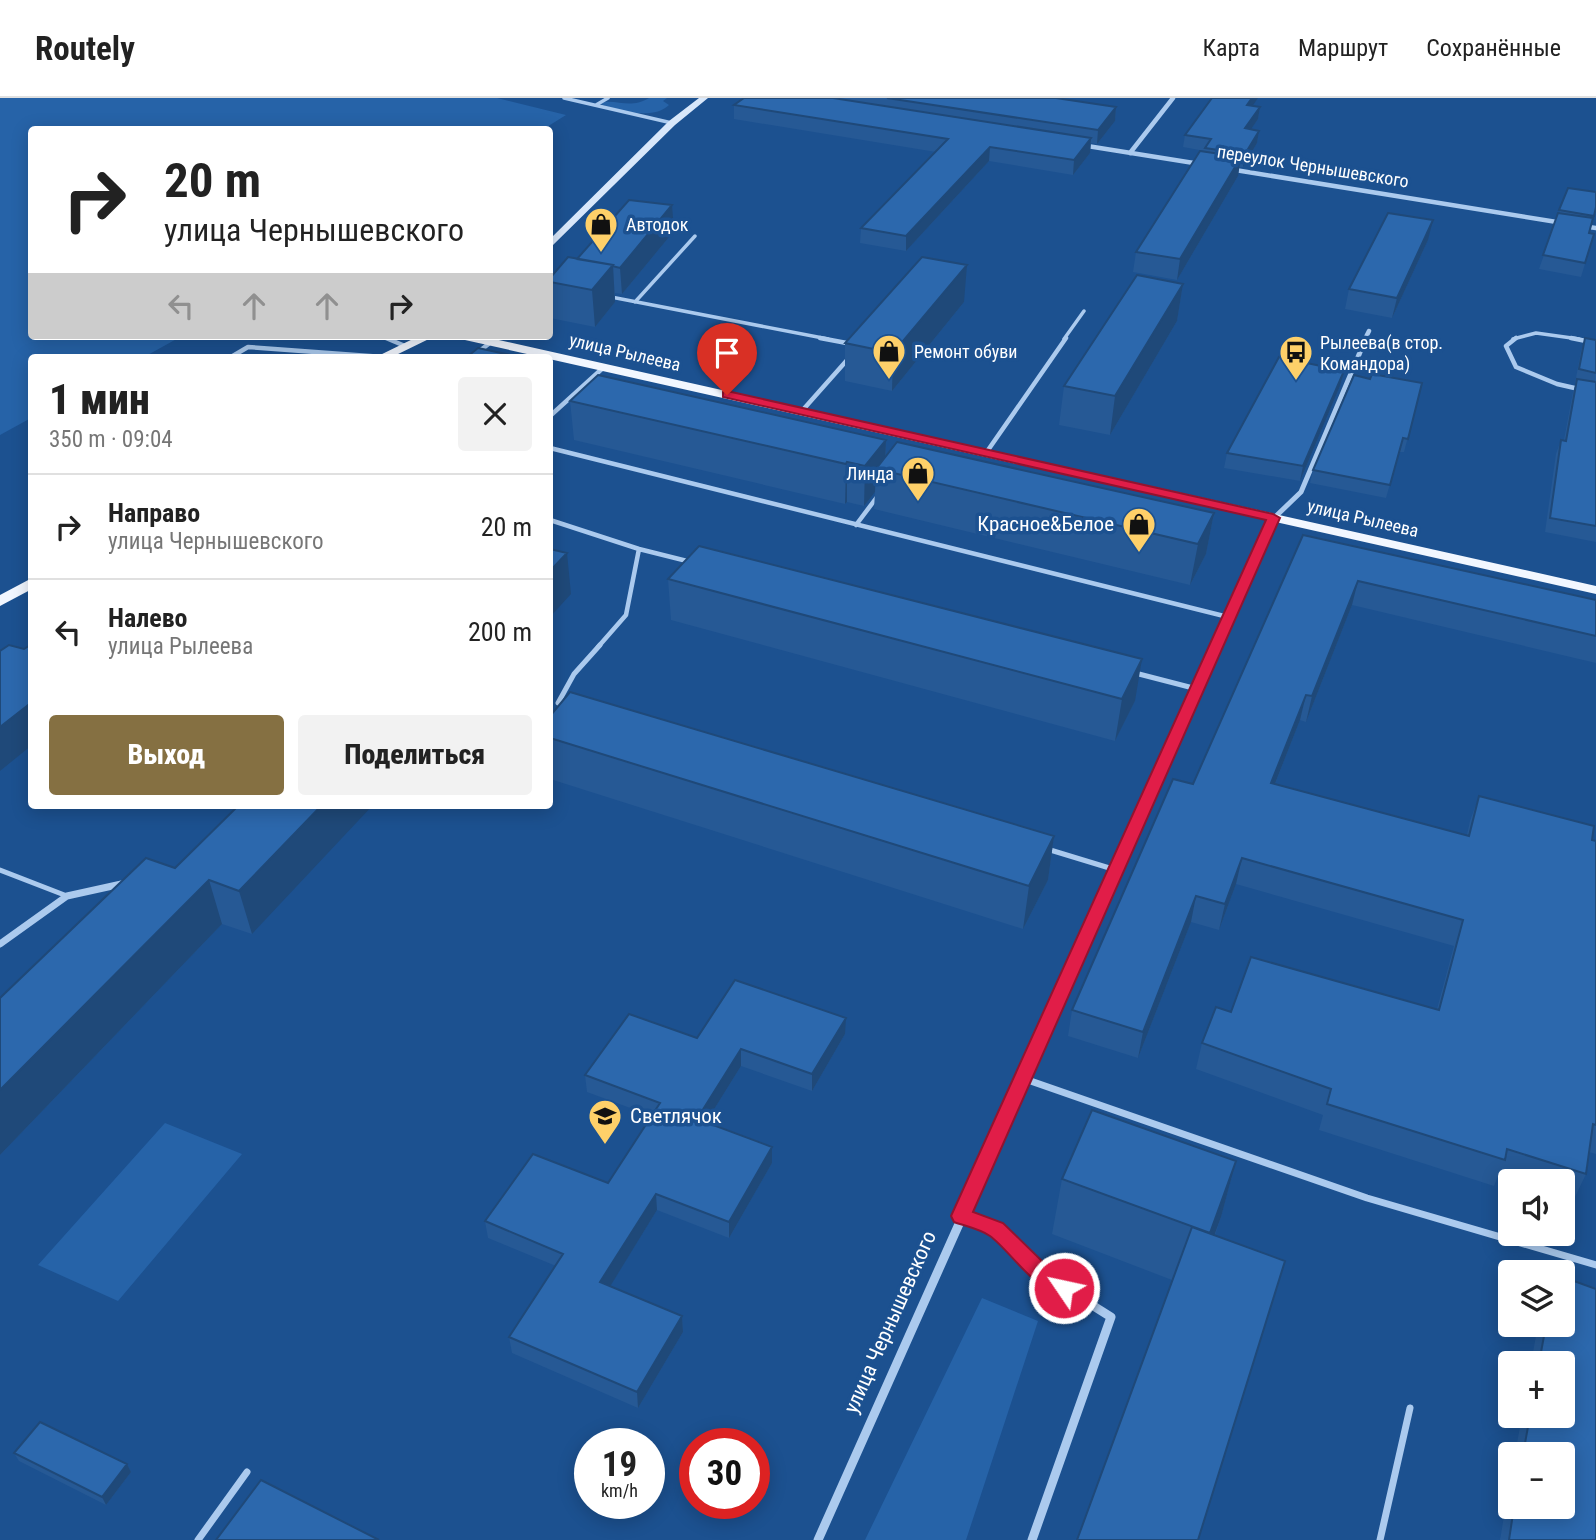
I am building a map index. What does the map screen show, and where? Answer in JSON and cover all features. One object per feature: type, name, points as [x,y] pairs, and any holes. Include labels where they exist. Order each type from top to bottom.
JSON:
[{"type":"main road","points":[[388,354],[419,340]]},
{"type":"main road","name":"улица Рылеева","points":[[482,340],[545,354]]},
{"type":"main road","name":"улица Рылеева","points":[[553,356],[801,412],[919,443],[986,453],[1596,590]]},
{"type":"main road","points":[[0,601],[28,584]]},
{"type":"street","points":[[553,240],[672,123],[704,98]]},
{"type":"street","points":[[1130,153],[1173,98]]},
{"type":"street","name":"переулок Чернышевского","points":[[1076,144],[1213,166]]},
{"type":"street","name":"переулок Чернышевского","points":[[1226,168],[1596,229]]},
{"type":"street","points":[[1273,518],[1301,492],[1369,331]]},
{"type":"street","name":"улица Чернышевского","points":[[818,1540],[1273,518]]},
{"type":"street","points":[[0,944],[67,896],[130,882]]},
{"type":"street","points":[[961,1216],[996,1229],[1041,1273],[1111,1317],[1032,1540]]},
{"type":"lane","points":[[564,98],[672,123]]},
{"type":"lane","points":[[596,105],[608,98]]},
{"type":"lane","points":[[635,302],[695,236]]},
{"type":"lane","points":[[598,295],[861,345]]},
{"type":"lane","points":[[986,453],[1084,311]]},
{"type":"lane","points":[[1583,390],[1557,384],[1516,367],[1506,346],[1511,339],[1536,333],[1596,343]]},
{"type":"lane","points":[[391,340],[405,346]]},
{"type":"lane","points":[[476,354],[491,342]]},
{"type":"lane","points":[[236,354],[248,346],[345,354]]},
{"type":"lane","points":[[801,412],[852,355]]},
{"type":"lane","points":[[553,412],[604,367]]},
{"type":"lane","points":[[553,449],[1228,617]]},
{"type":"lane","points":[[856,524],[878,495]]},
{"type":"lane","points":[[553,521],[639,549],[693,562]]},
{"type":"lane","points":[[569,706],[558,703],[574,674],[626,615],[639,549]]},
{"type":"lane","points":[[1125,671],[1197,689]]},
{"type":"lane","points":[[1037,846],[1116,870]]},
{"type":"lane","points":[[0,870],[67,896]]},
{"type":"lane","points":[[1022,1078],[1367,1198],[1596,1265]]},
{"type":"lane","points":[[1380,1540],[1410,1408]]},
{"type":"lane","points":[[198,1540],[247,1472]]},
{"type":"shaded area","points":[[0,98],[497,98],[566,115],[548,126],[28,126],[28,340],[175,340],[149,354],[28,354],[28,420],[0,435]]},
{"type":"shaded area","points":[[649,98],[667,98],[663,101],[669,105],[654,112],[634,113],[598,103],[629,104]]},
{"type":"shaded area","points":[[165,1123],[242,1154],[118,1301],[38,1265]]},
{"type":"shaded area","points":[[982,1298],[1038,1321],[966,1540],[865,1540]]},
{"type":"building","points":[[744,98],[833,98],[1091,138],[1074,160],[990,147],[906,236],[861,228],[948,139],[734,105]]},
{"type":"building","points":[[887,98],[1056,98],[1116,107],[1098,130]]},
{"type":"building","points":[[1212,98],[1252,98],[1247,105],[1260,107],[1245,128],[1259,131],[1245,154],[1205,148],[1211,139],[1185,135]]},
{"type":"building","points":[[1200,151],[1241,157],[1180,259],[1136,252]]},
{"type":"building","points":[[1568,188],[1596,192],[1594,216],[1559,210]]},
{"type":"building","points":[[629,200],[672,205],[620,268],[577,259]]},
{"type":"building","points":[[1388,213],[1433,220],[1397,298],[1349,289]]},
{"type":"building","points":[[1558,213],[1593,218],[1589,233],[1594,234],[1585,263],[1543,255]]},
{"type":"building","points":[[568,257],[613,265],[592,290],[553,283],[553,274]]},
{"type":"building","points":[[922,257],[967,265],[893,353],[845,343]]},
{"type":"building","points":[[1137,275],[1183,284],[1115,396],[1064,386]]},
{"type":"building","points":[[1585,338],[1596,340],[1596,373],[1579,369]]},
{"type":"building","points":[[478,348],[506,354],[471,354]]},
{"type":"building","points":[[1279,357],[1344,371],[1303,466],[1227,453]]},
{"type":"building","points":[[1372,374],[1422,383],[1408,439],[1403,438],[1390,485],[1313,470],[1354,375],[1370,379]]},
{"type":"building","points":[[598,375],[886,440],[865,466],[846,464],[570,401]]},
{"type":"building","points":[[1577,379],[1596,382],[1596,526],[1550,518],[1561,440],[1566,441]]},
{"type":"building","points":[[897,442],[1214,513],[1198,544],[876,469]]},
{"type":"building","points":[[1303,535],[1596,600],[1596,636],[1358,581],[1312,696],[1306,695],[1271,783],[1469,836],[1479,796],[1594,826],[1596,1125],[1593,1124],[1586,1174],[1507,1149],[1505,1160],[1327,1104],[1331,1089],[1202,1043],[1216,1007],[1231,1012],[1251,957],[1439,1010],[1463,920],[1242,858],[1225,904],[1196,896],[1143,1032],[1072,1010],[1173,779],[1193,784]]},
{"type":"building","points":[[699,546],[1142,659],[1122,699],[668,579]]},
{"type":"building","points":[[553,550],[567,553],[553,568]]},
{"type":"building","points":[[9,645],[24,649],[28,646],[28,705],[0,727],[0,651]]},
{"type":"building","points":[[570,692],[1054,836],[1029,886],[553,739],[553,712]]},
{"type":"building","points":[[235,809],[318,809],[239,891],[209,880],[0,1090],[0,998],[146,858],[175,868]]},
{"type":"building","points":[[735,980],[846,1018],[812,1074],[741,1049],[697,1119],[772,1147],[729,1222],[656,1194],[600,1282],[682,1316],[637,1392],[509,1337],[563,1254],[485,1221],[533,1154],[608,1183],[660,1103],[585,1075],[629,1014],[697,1038]]},
{"type":"building","points":[[1092,1110],[1236,1161],[1210,1233],[1062,1179]]},
{"type":"building","points":[[1192,1227],[1285,1261],[1198,1540],[1077,1540]]},
{"type":"building","points":[[1575,1281],[1596,1289],[1596,1540],[1509,1540],[1512,1519],[1575,1519],[1575,1442],[1525,1442],[1528,1428],[1575,1428],[1575,1351],[1541,1351],[1544,1337],[1575,1337]]},
{"type":"building","points":[[40,1422],[127,1464],[102,1497],[14,1453]]},
{"type":"building","points":[[261,1480],[379,1540],[216,1540]]},
{"type":"place","name":"Автодок","points":[[601,254]]},
{"type":"place","name":"Ремонт обуви","points":[[889,381]]},
{"type":"place","name":"Рылеева(в стор. Командора)","points":[[1296,382]]},
{"type":"place","name":"Линда","points":[[918,503]]},
{"type":"place","name":"Красное&Белое","points":[[1139,554]]},
{"type":"place","name":"Светлячок","points":[[605,1146]]},
{"type":"route","points":[[727,395],[1273,518],[961,1216],[996,1229],[1041,1273],[1064,1288]]}]
